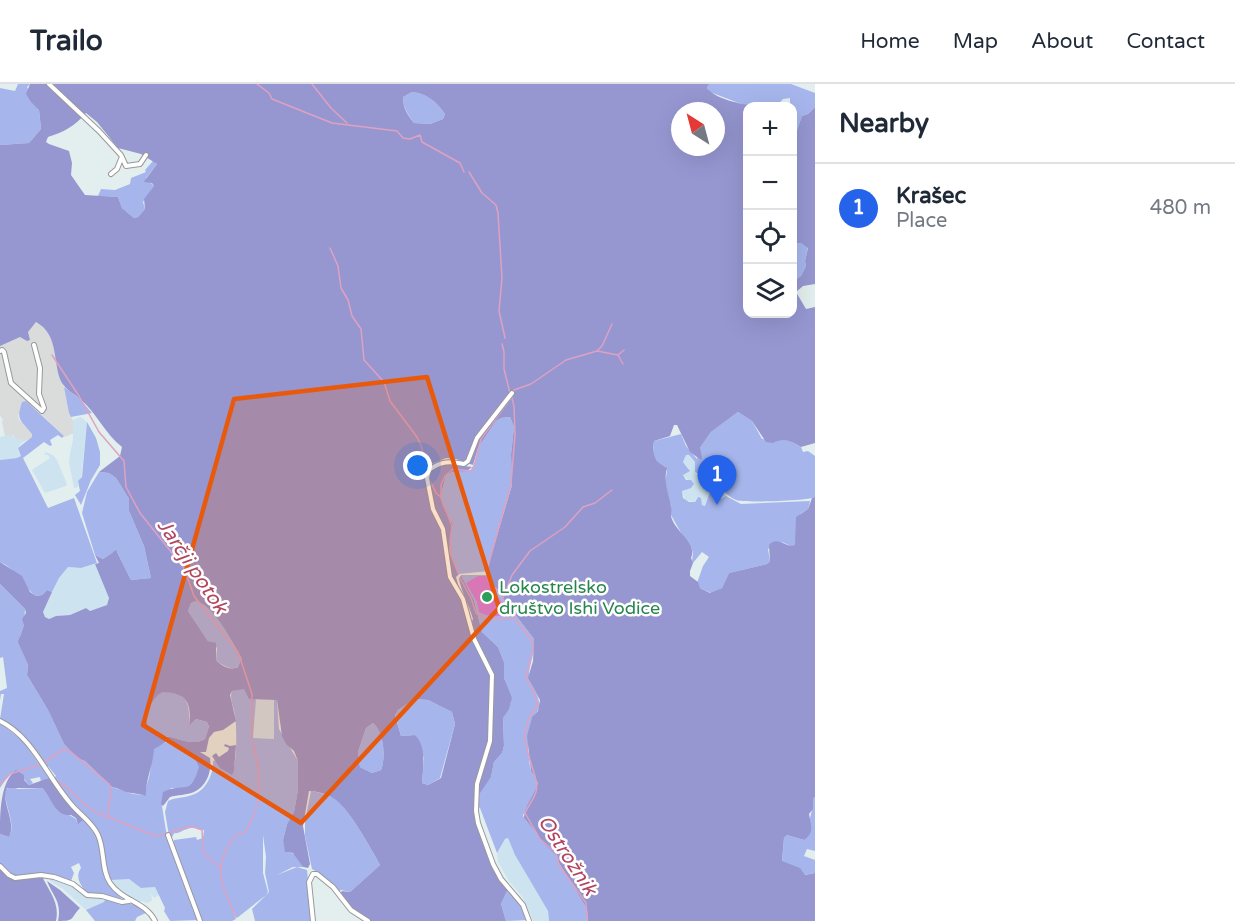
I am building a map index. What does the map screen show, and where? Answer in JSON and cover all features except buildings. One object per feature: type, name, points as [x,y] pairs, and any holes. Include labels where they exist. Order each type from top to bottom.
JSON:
[{"type":"street","points":[[49,84],[90,121],[121,155],[124,164],[130,166],[142,162],[146,155]]},
{"type":"street","points":[[111,174],[119,165],[121,155]]},
{"type":"street","points":[[0,351],[4,351],[11,383],[42,411],[44,408],[39,388],[40,368],[34,345]]},
{"type":"street","points":[[512,393],[477,438],[468,461],[464,464],[449,461],[438,465],[429,470],[427,478],[433,508],[443,529],[450,577],[463,599],[474,639],[492,675],[490,741],[477,784],[478,823],[493,864],[501,879],[523,905],[529,921]]},
{"type":"street","points":[[0,721],[24,738],[61,792],[91,824],[100,840],[107,879],[129,901],[148,910],[154,921]]},
{"type":"street","points":[[168,835],[200,921]]},
{"type":"street","points":[[0,866],[15,878],[54,876],[69,881],[87,895],[102,896],[123,902],[129,901]]},
{"type":"street","points":[[313,921],[309,882],[313,874],[316,874],[333,887],[351,910],[368,921]]},
{"type":"highlighted area","points":[[427,377],[499,608],[301,823],[143,725],[234,399]]},
{"type":"shaded area","points":[[18,84],[30,84],[27,87],[39,110],[41,129],[29,143],[0,145],[0,88],[15,91]]},
{"type":"shaded area","points":[[30,84],[709,84],[707,88],[716,95],[743,104],[743,318],[797,318],[797,294],[806,309],[815,307],[815,443],[801,447],[787,440],[766,442],[752,421],[738,412],[711,432],[700,448],[701,460],[690,452],[677,425],[674,425],[670,436],[654,441],[653,450],[657,460],[667,468],[666,483],[671,516],[691,547],[693,563],[690,576],[698,582],[700,588],[710,593],[722,588],[729,573],[767,564],[770,561],[769,545],[772,542],[779,541],[795,545],[796,517],[808,509],[812,498],[815,497],[815,797],[813,809],[809,814],[810,834],[804,840],[787,835],[784,838],[782,861],[800,868],[805,875],[815,873],[815,921],[588,921],[587,909],[559,863],[558,857],[538,838],[524,818],[538,783],[531,771],[527,736],[532,717],[538,711],[540,700],[528,678],[533,661],[534,639],[490,582],[488,566],[512,485],[511,454],[514,427],[510,417],[496,421],[478,448],[473,465],[446,458],[425,467],[426,479],[435,468],[441,465],[472,467],[467,471],[452,472],[446,476],[441,495],[443,506],[453,524],[449,552],[459,574],[456,577],[474,643],[491,675],[489,738],[477,779],[475,807],[483,840],[494,870],[508,889],[501,904],[506,921],[369,921],[350,907],[340,894],[342,891],[350,892],[380,865],[359,828],[345,809],[333,798],[321,793],[309,791],[303,826],[310,864],[308,868],[303,867],[293,853],[285,852],[283,840],[287,824],[294,812],[298,790],[298,761],[294,751],[286,744],[282,736],[277,700],[249,699],[244,689],[232,691],[230,695],[236,721],[223,730],[214,732],[209,738],[206,752],[200,752],[210,758],[209,773],[205,782],[194,792],[170,797],[163,806],[161,804],[163,792],[189,785],[193,782],[199,767],[194,757],[182,747],[166,742],[154,749],[146,796],[112,787],[85,761],[77,758],[64,744],[48,710],[27,675],[28,665],[18,642],[24,625],[22,619],[26,613],[25,609],[0,584],[0,562],[22,576],[30,592],[36,596],[42,595],[47,590],[52,592],[43,612],[49,619],[70,615],[86,608],[90,611],[107,605],[109,598],[95,564],[99,563],[95,555],[103,559],[116,550],[131,580],[151,578],[144,546],[129,511],[129,499],[116,478],[109,473],[99,472],[120,456],[122,447],[86,405],[61,382],[54,348],[48,333],[36,322],[28,332],[30,340],[27,341],[20,337],[0,346],[0,145],[29,143],[41,129],[39,110],[26,94]],"holes":[[[412,92],[426,96],[435,102],[445,114],[443,119],[430,124],[414,123],[406,111],[403,97]],[[86,113],[97,122],[118,148],[141,154],[157,164],[144,182],[152,183],[154,186],[144,199],[145,209],[138,217],[134,218],[122,208],[118,197],[85,195],[71,175],[72,163],[69,151],[46,142],[48,137],[64,131],[78,122]],[[196,601],[210,610],[222,626],[242,659],[238,667],[226,667],[216,660],[216,643],[208,641],[188,611],[191,603]],[[163,692],[183,697],[190,711],[189,726],[196,719],[207,722],[209,727],[205,739],[189,742],[160,736],[151,731],[147,723],[147,714],[156,697]],[[415,699],[428,700],[452,712],[455,724],[441,778],[428,785],[422,783],[421,745],[415,735],[401,736],[395,715],[398,710]],[[373,723],[380,732],[383,745],[381,770],[372,773],[360,767],[358,752],[366,728]]]},
{"type":"shaded area","points":[[709,84],[791,84],[815,93],[815,107],[802,116],[797,130],[797,102],[790,102],[790,98],[780,102],[743,102],[743,105],[710,92],[707,88]]},
{"type":"shaded area","points":[[412,92],[422,94],[435,102],[445,114],[443,119],[430,124],[414,123],[403,101],[403,97]]},
{"type":"shaded area","points":[[815,107],[815,284],[803,286],[797,291],[797,278],[806,266],[808,248],[801,243],[797,244],[797,130],[802,116]]},
{"type":"shaded area","points":[[153,161],[157,164],[146,178],[154,186],[143,202],[145,209],[138,217],[134,218],[122,208],[118,197],[98,196],[101,189],[115,190],[130,184],[131,178],[146,172],[145,170]]},
{"type":"shaded area","points":[[797,244],[808,247],[806,266],[797,278],[797,264]]},
{"type":"shaded area","points":[[37,322],[46,327],[53,344],[61,382],[68,400],[69,413],[73,420],[74,433],[65,437],[34,407],[18,415],[19,420],[33,434],[32,438],[23,442],[22,439],[17,440],[13,435],[5,436],[0,415],[0,346],[28,332]]},
{"type":"shaded area","points":[[64,387],[80,399],[92,413],[71,417]]},
{"type":"shaded area","points":[[26,401],[64,436],[62,438],[58,435],[50,440],[52,445],[50,446],[44,442],[23,458],[48,508],[74,498],[97,563],[81,568],[68,567],[52,592],[47,590],[42,595],[36,596],[11,569],[0,562],[0,460],[21,456],[18,448],[32,437],[19,417],[22,402]]},
{"type":"shaded area","points":[[738,412],[752,421],[762,439],[789,440],[801,447],[803,452],[808,451],[815,456],[815,497],[776,501],[736,500],[725,493],[713,477],[718,468],[714,459],[703,464],[706,469],[699,474],[695,472],[695,462],[689,455],[686,455],[683,462],[690,471],[683,475],[686,480],[691,480],[694,484],[691,488],[682,491],[683,498],[689,502],[695,502],[698,497],[705,506],[711,492],[721,499],[726,496],[741,504],[810,501],[808,509],[800,514],[795,545],[791,546],[782,542],[768,549],[770,561],[767,564],[729,573],[722,588],[711,593],[700,588],[697,583],[709,557],[702,552],[693,563],[692,561],[691,547],[671,515],[665,483],[667,471],[653,455],[654,441],[681,434],[686,446],[697,459],[700,448],[711,432]]},
{"type":"shaded area","points":[[80,417],[87,422],[81,480],[78,481],[78,487],[74,488],[69,462],[73,440],[73,420]]},
{"type":"shaded area","points":[[510,417],[514,427],[511,454],[512,485],[496,538],[494,554],[488,566],[489,571],[459,574],[449,552],[453,524],[443,506],[441,495],[446,476],[452,472],[471,470],[478,448],[496,421]]},
{"type":"shaded area","points":[[87,422],[96,438],[100,452],[100,465],[81,505],[75,495],[80,491],[78,481],[82,477]]},
{"type":"shaded area","points":[[11,434],[17,440],[22,438],[23,442],[18,450],[22,455],[17,458],[0,460],[0,437]]},
{"type":"shaded area","points":[[46,452],[57,460],[67,484],[45,493],[32,470],[50,458],[44,455]]},
{"type":"shaded area","points":[[686,455],[695,462],[695,472],[707,486],[713,482],[726,496],[721,499],[711,493],[708,494],[705,506],[702,505],[701,498],[696,498],[695,502],[685,500],[682,491],[687,489],[688,480],[683,475],[689,468],[683,462]]},
{"type":"shaded area","points":[[99,472],[109,473],[116,478],[129,499],[129,511],[144,546],[151,578],[131,580],[117,552],[103,559],[95,555],[82,513],[87,492]]},
{"type":"shaded area","points":[[95,564],[109,597],[107,605],[90,611],[86,608],[82,609],[70,615],[49,619],[45,617],[43,612],[50,596],[59,578],[68,567],[81,568]]},
{"type":"shaded area","points":[[461,575],[488,575],[490,582],[534,639],[529,676],[539,705],[531,721],[528,746],[531,771],[538,783],[534,796],[523,815],[538,838],[559,857],[559,863],[587,909],[588,921],[549,921],[548,911],[515,855],[508,838],[505,839],[497,853],[480,808],[477,806],[478,793],[491,777],[494,762],[502,753],[503,718],[511,702],[504,678],[504,662],[498,647],[482,632],[474,600]]},
{"type":"shaded area","points":[[461,575],[474,600],[482,632],[498,647],[504,662],[504,678],[512,698],[503,718],[502,753],[494,762],[491,777],[480,793],[478,793],[479,780],[492,729],[494,681],[491,667],[476,641],[473,619],[459,579]]},
{"type":"shaded area","name":"Lokostrelsko društvo Ishi Vodice","points":[[478,576],[486,576],[510,613],[494,616],[479,612],[477,602],[466,583]]},
{"type":"shaded area","points":[[0,584],[25,609],[24,625],[20,636],[28,665],[27,675],[48,710],[64,744],[77,758],[85,761],[112,787],[133,794],[146,795],[152,754],[156,746],[168,742],[179,745],[190,752],[200,767],[190,785],[183,788],[171,788],[162,806],[166,831],[199,920],[170,921],[155,887],[141,888],[129,879],[110,880],[99,834],[53,779],[56,776],[48,766],[45,767],[19,732],[0,719],[4,694],[1,694],[0,700],[0,691],[7,688],[3,657],[0,658]]},
{"type":"shaded area","points":[[196,601],[210,610],[228,635],[242,659],[238,667],[227,667],[216,660],[217,648],[208,641],[188,611],[191,603]]},
{"type":"shaded area","points":[[244,689],[256,700],[253,738],[274,739],[274,699],[277,700],[279,729],[298,761],[298,790],[294,812],[287,824],[283,840],[286,852],[295,854],[303,867],[297,867],[307,870],[312,921],[255,921],[252,909],[266,895],[237,918],[230,903],[236,919],[232,921],[201,921],[173,842],[196,837],[197,840],[203,838],[204,830],[190,828],[174,833],[172,837],[169,836],[165,812],[168,801],[192,795],[201,790],[210,777],[213,761],[216,760],[218,765],[232,774],[236,737],[232,691]],"holes":[[[263,835],[266,857],[265,873],[269,892],[266,895],[268,892],[263,873]]]},
{"type":"shaded area","points":[[163,691],[178,694],[186,701],[189,726],[196,719],[207,722],[209,728],[205,739],[189,742],[159,736],[151,731],[147,723],[147,714],[155,699]]},
{"type":"shaded area","points":[[274,699],[274,739],[253,738],[256,700]]},
{"type":"shaded area","points":[[415,699],[428,700],[452,712],[455,724],[440,778],[428,785],[422,783],[424,758],[415,735],[401,736],[395,714]]},
{"type":"shaded area","points":[[0,723],[22,740],[49,778],[41,782],[40,777],[30,779],[33,783],[29,785],[23,778],[10,773],[0,788]]},
{"type":"shaded area","points":[[373,723],[380,732],[384,752],[381,770],[372,773],[360,767],[358,752],[366,728]]},
{"type":"shaded area","points":[[225,744],[236,745],[232,775],[220,768],[212,756],[216,753],[219,757],[228,751],[229,748],[224,746]]},
{"type":"shaded area","points":[[16,770],[24,775],[24,780],[29,785],[49,778],[84,819],[78,824],[76,818],[61,813],[42,788],[7,788],[5,799],[11,831],[9,837],[0,834],[4,790]]},
{"type":"shaded area","points":[[13,787],[18,789],[42,788],[60,810],[76,819],[77,822],[84,819],[98,839],[108,884],[123,900],[87,894],[79,879],[81,868],[79,863],[71,867],[74,873],[71,881],[51,874],[39,873],[20,877],[10,875],[0,864],[0,834],[9,837],[11,832],[5,789]]},
{"type":"shaded area","points":[[311,791],[334,798],[340,803],[359,829],[380,865],[350,892],[341,890],[338,892],[322,875],[312,869],[305,836],[305,821]]},
{"type":"shaded area","points":[[815,797],[815,851],[807,849],[804,856],[815,860],[815,873],[804,875],[802,871],[782,862],[784,838],[787,835],[804,840]]},
{"type":"shaded area","points":[[508,838],[515,855],[548,911],[549,921],[533,921],[523,898],[509,881],[498,862],[497,853],[505,839]]},
{"type":"shaded area","points":[[0,867],[6,873],[19,879],[42,876],[55,903],[56,921],[0,921]]},
{"type":"shaded area","points":[[50,877],[72,884],[85,896],[106,898],[105,902],[86,910],[63,889],[50,881]]},
{"type":"shaded area","points":[[129,879],[141,888],[155,887],[159,895],[154,898],[151,894],[152,900],[148,903],[141,901],[138,903],[115,888],[110,880]]},
{"type":"shaded area","points":[[47,881],[80,908],[70,920],[58,921],[58,904]]},
{"type":"shaded area","points":[[508,889],[522,906],[528,920],[506,921],[501,904]]},
{"type":"shaded area","points":[[106,898],[135,905],[148,912],[137,917],[135,921],[95,921],[86,910],[104,902]]},
{"type":"waterway","points":[[257,84],[269,93],[272,99],[332,123],[397,131],[403,138],[410,139],[420,135],[422,142],[460,163],[464,172]]},
{"type":"waterway","points":[[312,84],[331,108],[347,123]]},
{"type":"waterway","points":[[469,172],[482,193],[496,205],[498,213],[502,278],[499,311],[505,338]]},
{"type":"waterway","points":[[330,248],[338,266],[341,288],[348,300],[352,316],[361,329],[364,360],[384,382],[390,401],[417,437],[422,448],[425,471]]},
{"type":"waterway","name":"Ostrožnik","points":[[487,570],[511,483],[515,435],[512,398],[514,390],[531,384],[566,360],[597,351],[602,346],[612,324]]},
{"type":"waterway","points":[[502,344],[504,369],[510,393]]},
{"type":"waterway","points":[[597,351],[618,355],[624,350]]},
{"type":"waterway","name":"Jarčji potok","points":[[52,355],[99,432],[124,461],[126,487],[140,513],[184,568],[194,596],[238,652],[252,694],[252,739]]},
{"type":"waterway","points":[[618,355],[623,364]]},
{"type":"waterway","points":[[458,573],[451,555],[452,526],[441,498],[441,485],[445,476],[453,469],[471,471],[481,439],[511,398]]},
{"type":"waterway","points":[[428,476],[436,493],[441,497]]},
{"type":"waterway","points":[[503,598],[512,575],[530,551],[565,527],[583,507],[595,503],[612,490]]},
{"type":"waterway","name":"Ostrožnik","points":[[487,576],[489,583],[499,591],[507,608],[532,641],[533,648],[526,678],[538,705],[528,720],[525,741],[537,786],[535,795],[525,813],[540,839],[556,853],[559,865],[586,903],[587,921]]},
{"type":"waterway","points":[[460,578],[476,613],[486,619],[515,618]]},
{"type":"waterway","name":"Jarčji potok","points":[[236,917],[223,887],[221,865],[230,843],[236,836],[246,831],[256,809],[259,787],[253,743]]},
{"type":"waterway","name":"Jarčji potok","points":[[44,762],[64,749],[71,752],[109,784],[111,792],[108,817],[155,836],[166,834]]},
{"type":"waterway","name":"Jarčji potok","points":[[0,785],[10,774],[39,765]]},
{"type":"waterway","points":[[58,782],[92,810],[108,817]]},
{"type":"waterway","name":"Jarčji potok","points":[[169,833],[191,826],[202,830],[203,850],[206,856],[220,867]]},
{"type":"place","name":"Krašec","points":[[717,505]]},
{"type":"place","name":"Lokostrelsko društvo Ishi Vodice","points":[[487,597]]}]
